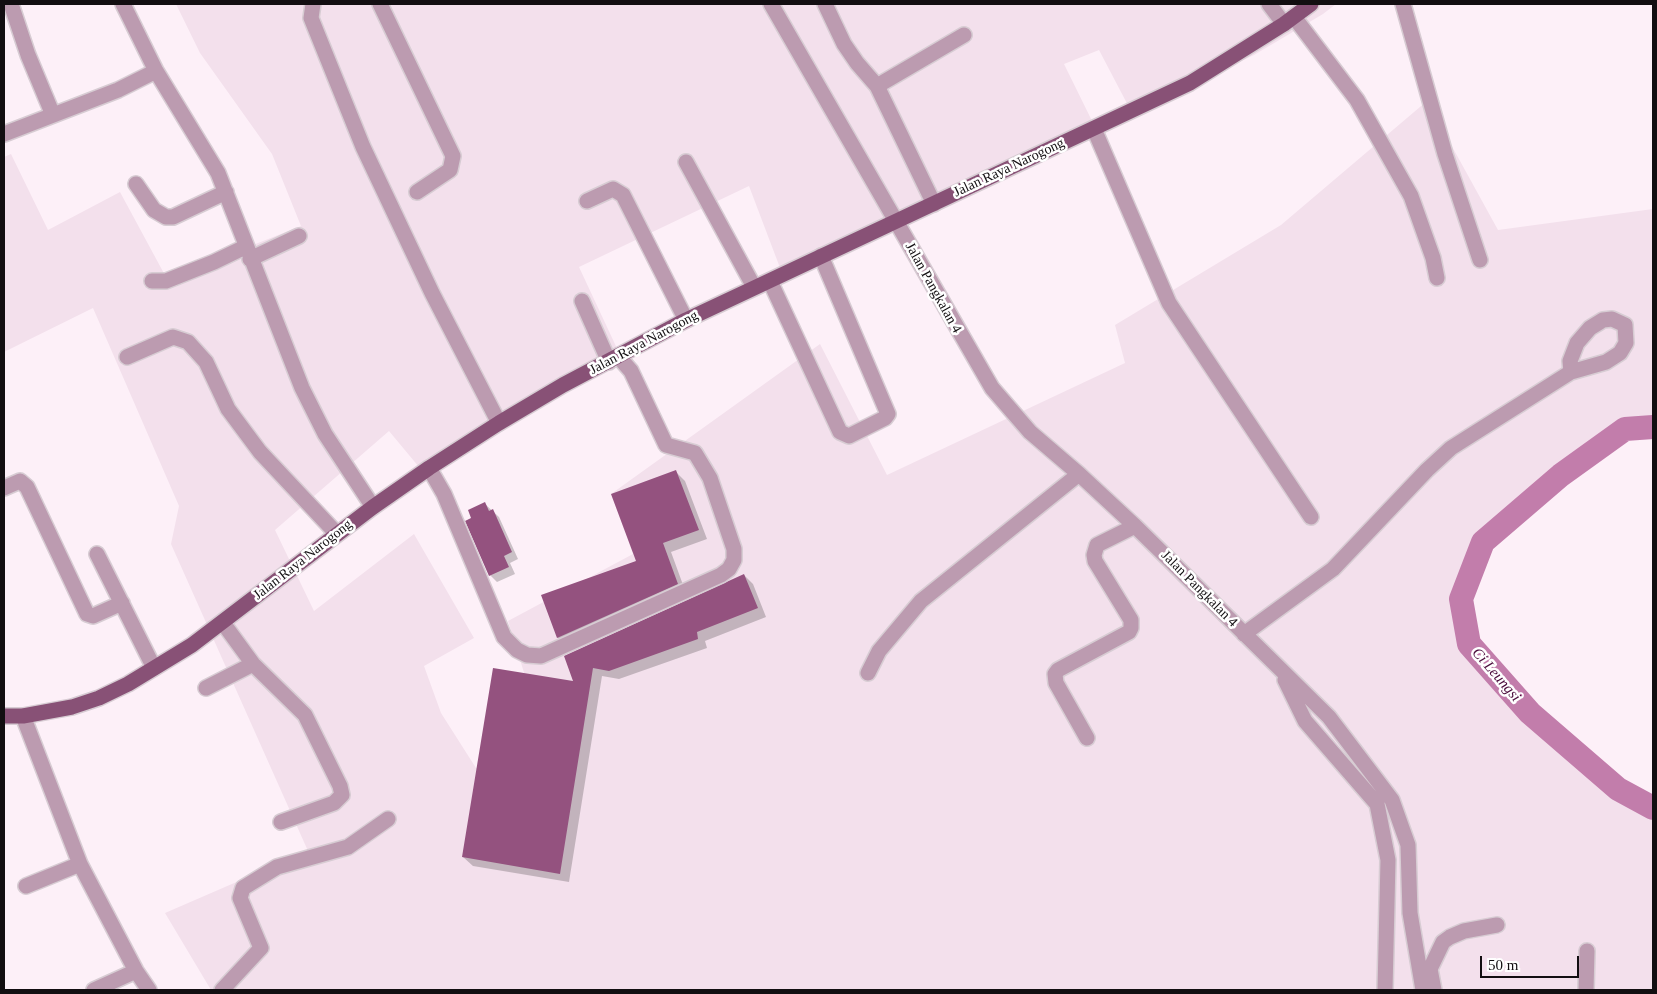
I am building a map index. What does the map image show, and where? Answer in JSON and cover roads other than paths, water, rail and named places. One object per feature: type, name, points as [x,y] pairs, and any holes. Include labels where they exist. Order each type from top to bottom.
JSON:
[{"type":"main road","name":"Jalan Raya Narogong","points":[[4,716],[23,716],[72,708],[99,698],[154,668],[222,623],[373,507],[499,423],[686,320],[1190,83],[1311,4]]},
{"type":"street","points":[[11,4],[28,55],[53,116]]},
{"type":"street","points":[[123,4],[156,71],[210,158],[226,192],[248,253],[302,388],[321,427],[373,507]]},
{"type":"street","points":[[313,4],[311,18],[364,147],[432,293],[499,423]]},
{"type":"street","points":[[380,4],[454,156],[450,170],[417,192]]},
{"type":"street","name":"Jalan Pangkalan 4","points":[[771,4],[992,388],[1030,432],[1135,526],[1329,717],[1392,800],[1408,845],[1410,913],[1423,990]]},
{"type":"street","points":[[825,4],[844,44],[857,63],[877,86],[934,204]]},
{"type":"street","points":[[1269,4],[1289,20],[1357,100],[1411,196],[1433,258],[1437,278]]},
{"type":"street","points":[[1403,4],[1445,154],[1480,260]]},
{"type":"street","points":[[877,86],[964,35]]},
{"type":"street","points":[[4,134],[118,90],[156,71]]},
{"type":"street","points":[[1094,129],[1169,303],[1311,517]]},
{"type":"street","points":[[686,162],[754,287]]},
{"type":"street","points":[[136,184],[154,210],[166,217],[173,217],[226,192]]},
{"type":"street","points":[[587,201],[613,189],[623,194],[686,320]]},
{"type":"street","points":[[152,281],[166,281],[214,262],[299,236]]},
{"type":"street","points":[[770,281],[840,432],[849,436],[885,418],[888,414],[821,256]]},
{"type":"street","points":[[429,468],[444,494],[504,637],[517,650],[528,655],[542,656],[721,575],[729,569],[734,560],[734,549],[710,478],[695,453],[666,445],[631,371],[613,359],[582,301]]},
{"type":"street","points":[[127,357],[173,337],[188,342],[206,362],[228,409],[260,452],[336,534]]},
{"type":"street","points":[[1244,634],[1333,569],[1426,470],[1451,448],[1570,372]]},
{"type":"street","points":[[868,673],[879,651],[921,601],[1079,474]]},
{"type":"street","points":[[4,488],[20,481],[26,487],[87,614],[93,616],[122,603]]},
{"type":"street","points":[[1087,738],[1056,684],[1055,674],[1058,670],[1128,632],[1131,628],[1131,620],[1095,561],[1094,556],[1097,545],[1135,526]]},
{"type":"street","points":[[98,554],[154,668]]},
{"type":"street","points":[[222,623],[253,664],[305,716],[342,795],[334,803],[281,822]]},
{"type":"street","points":[[206,688],[253,664]]},
{"type":"street","points":[[1280,670],[1305,721],[1377,804],[1388,860],[1385,990]]},
{"type":"street","points":[[23,716],[80,864],[136,971],[148,990]]},
{"type":"street","points":[[222,990],[261,948],[240,898],[243,888],[278,867],[348,847],[388,819]]},
{"type":"street","points":[[26,886],[80,864]]},
{"type":"street","points":[[1434,990],[1430,969],[1443,942],[1450,936],[1464,931],[1497,925]]},
{"type":"street","points":[[1586,990],[1587,951]]},
{"type":"street","points":[[94,990],[136,971]]},
{"type":"waterway","name":"Ci Leungsi","points":[[1653,427],[1625,429],[1561,475],[1483,542],[1461,599],[1469,644],[1530,713],[1618,789],[1653,808]]}]
